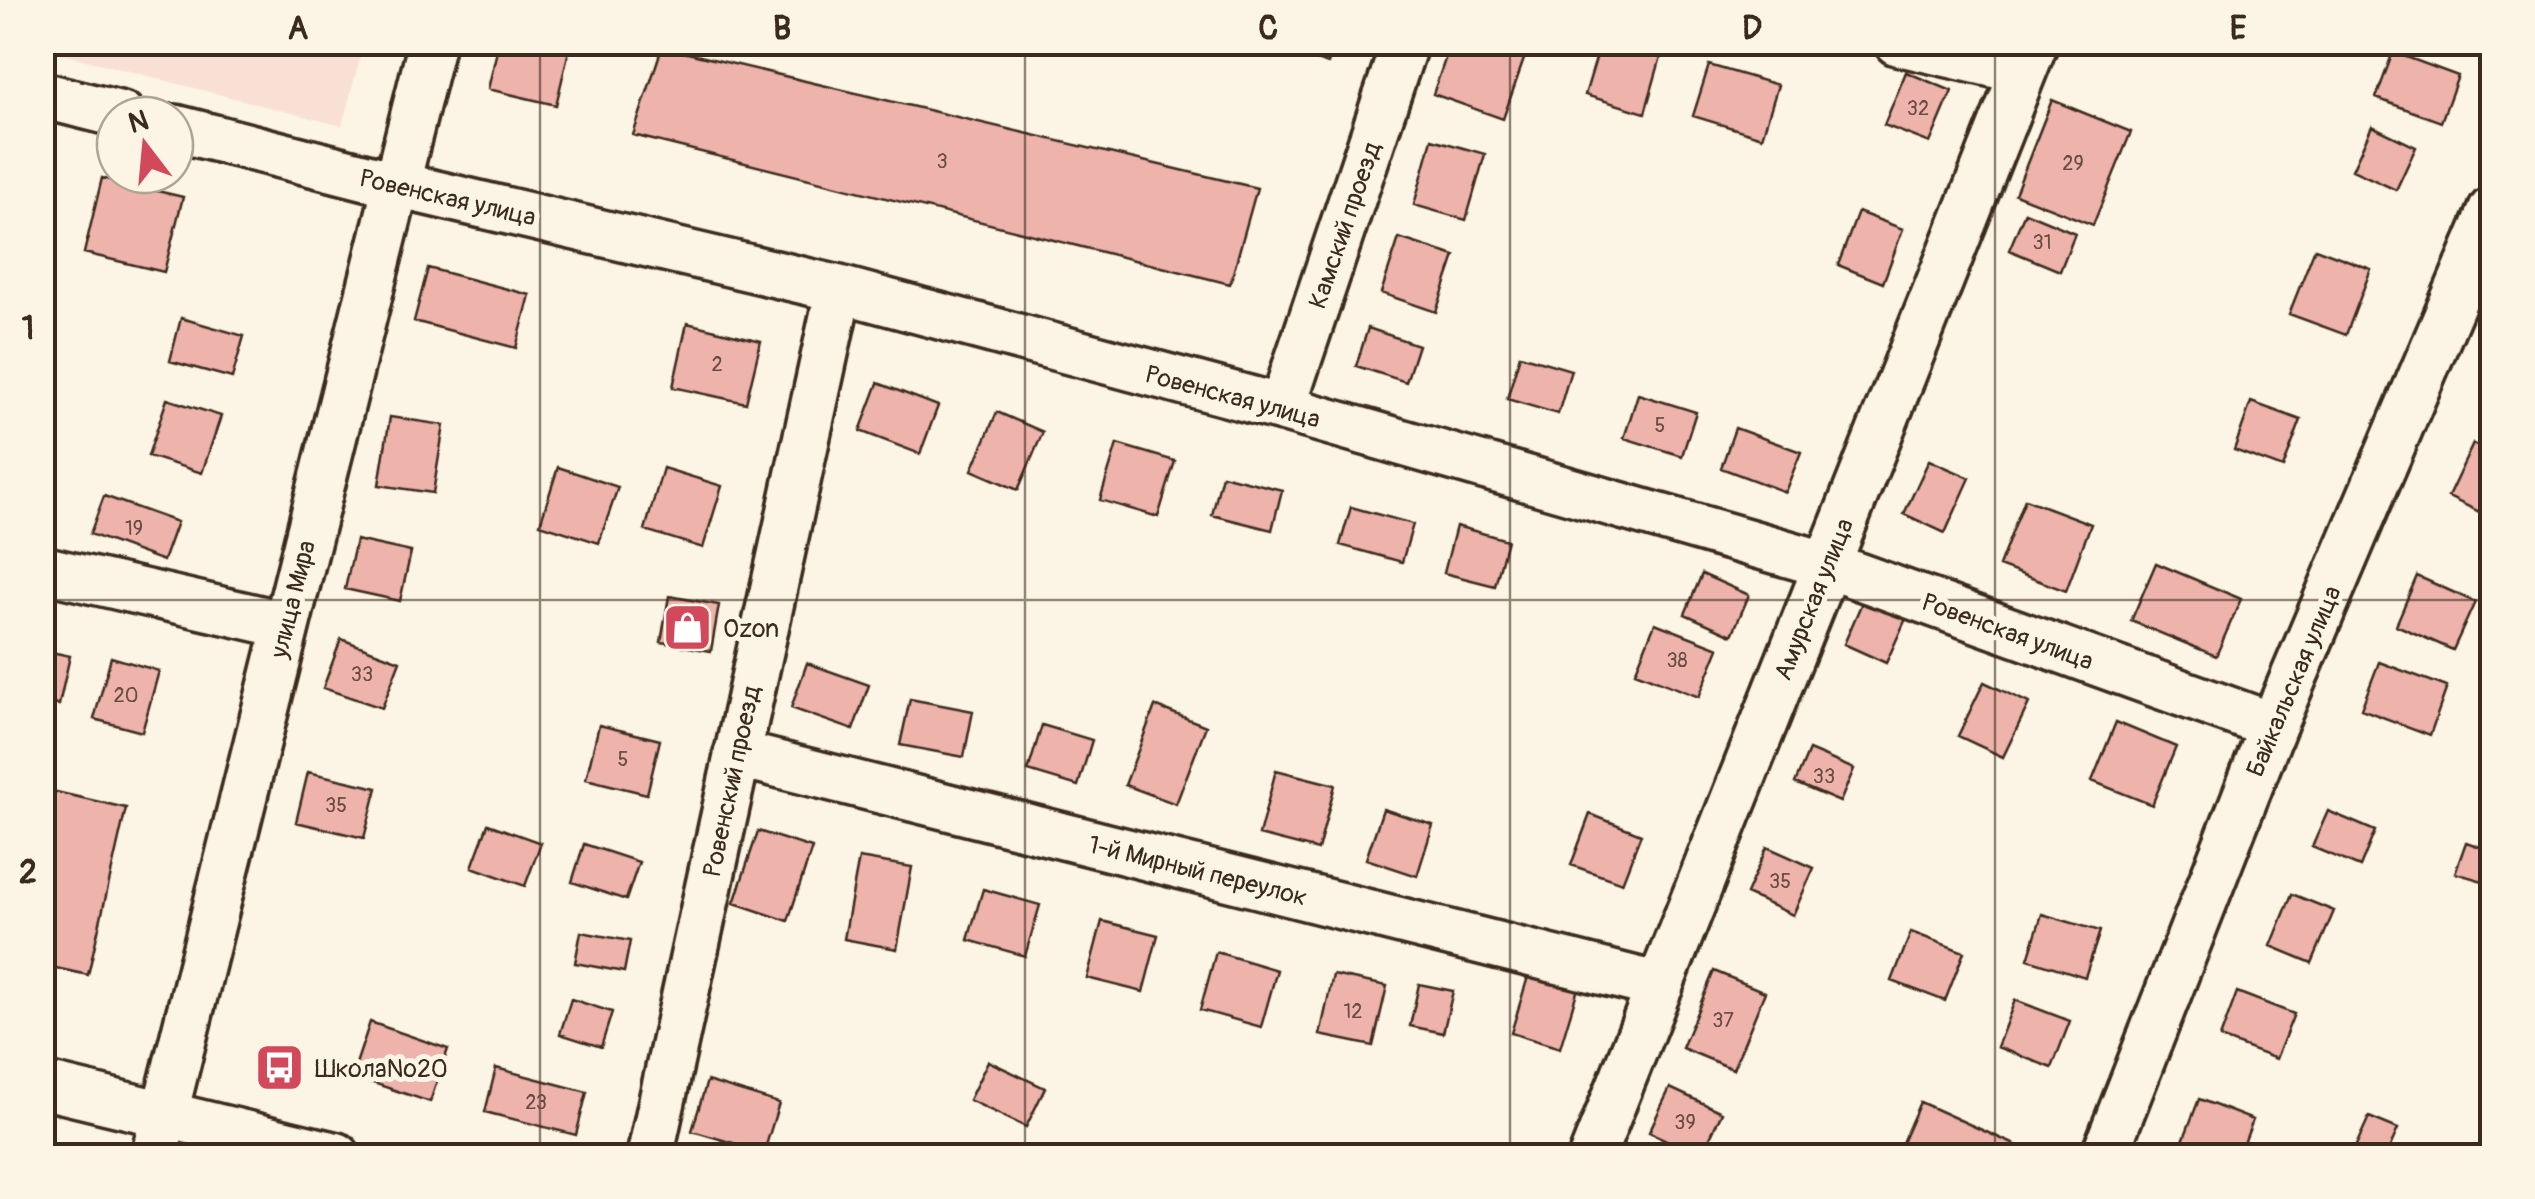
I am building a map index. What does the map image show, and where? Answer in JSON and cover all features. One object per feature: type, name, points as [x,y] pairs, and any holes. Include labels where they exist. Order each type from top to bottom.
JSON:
[{"type":"street","name":"улица Мира","points":[[159,1136],[432,42]]},
{"type":"street","name":"Камский проезд","points":[[1282,408],[1405,42]]},
{"type":"street","points":[[1897,42],[2029,57]]},
{"type":"street","name":"Амурская улица","points":[[1592,1156],[2029,57]]},
{"type":"street","points":[[42,95],[95,108]]},
{"type":"street","name":"Ровенская улица","points":[[195,133],[839,288],[1282,408],[1827,565],[2273,726]]},
{"type":"street","name":"Байкальская улица","points":[[2104,1156],[2273,726],[2492,210]]},
{"type":"street","name":"Ровенский проезд","points":[[650,1156],[839,288]]},
{"type":"street","points":[[42,569],[286,625]]},
{"type":"street","name":"1-й Мирный переулок","points":[[737,754],[1660,986]]},
{"type":"street","points":[[42,1086],[159,1136],[336,1156]]},
{"type":"shaded area","points":[[42,43],[364,43],[342,126],[43,49]]},
{"type":"building","points":[[499,42],[571,42],[556,105],[488,89]]},
{"type":"building","points":[[1294,42],[1335,42],[1328,64],[1291,52]]},
{"type":"building","points":[[1451,42],[1530,42],[1503,119],[1433,94]]},
{"type":"building","points":[[1601,42],[1626,42],[1662,53],[1645,113],[1585,95]]},
{"type":"building","points":[[662,47],[1257,188],[1230,284],[633,135]]},
{"type":"building","points":[[2393,52],[2458,76],[2441,122],[2376,98]]},
{"type":"building","points":[[1709,65],[1778,85],[1762,137],[1693,116]]},
{"type":"building","points":[[1906,72],[1952,91],[1930,143],[1884,125]]},
{"type":"building","points":[[2052,100],[2131,132],[2093,225],[2015,194]]},
{"type":"building","points":[[2372,126],[2416,147],[2396,190],[2352,170]]},
{"type":"building","points":[[1432,139],[1485,154],[1466,220],[1414,205]]},
{"type":"building","points":[[98,195],[183,197],[164,272],[84,253]]},
{"type":"building","points":[[1858,212],[1903,229],[1883,283],[1838,265]]},
{"type":"building","points":[[2025,212],[2075,233],[2060,271],[2009,250]]},
{"type":"building","points":[[1399,238],[1455,256],[1436,312],[1381,293]]},
{"type":"building","points":[[2315,248],[2371,269],[2346,335],[2289,314]]},
{"type":"building","points":[[428,268],[530,295],[516,348],[414,321]]},
{"type":"building","points":[[181,318],[244,336],[232,378],[170,361]]},
{"type":"building","points":[[687,323],[761,341],[746,403],[673,387]]},
{"type":"building","points":[[1368,328],[1418,345],[1406,382],[1356,366]]},
{"type":"building","points":[[1520,355],[1571,370],[1558,414],[1507,399]]},
{"type":"building","points":[[878,383],[938,406],[920,454],[860,431]]},
{"type":"building","points":[[1638,394],[1696,412],[1682,456],[1624,438]]},
{"type":"building","points":[[167,399],[221,416],[202,473],[148,456]]},
{"type":"building","points":[[2251,402],[2301,420],[2283,468],[2234,450]]},
{"type":"building","points":[[997,412],[1043,432],[1018,490],[972,470]]},
{"type":"building","points":[[390,417],[444,425],[433,493],[379,485]]},
{"type":"building","points":[[1735,428],[1801,452],[1785,492],[1721,468]]},
{"type":"building","points":[[1117,444],[1175,461],[1158,517],[1100,500]]},
{"type":"building","points":[[2473,444],[2492,453],[2492,518],[2448,497]]},
{"type":"building","points":[[1929,460],[1970,478],[1945,533],[1904,514]]},
{"type":"building","points":[[558,467],[618,487],[599,543],[540,524]]},
{"type":"building","points":[[663,468],[722,486],[703,548],[645,530]]},
{"type":"building","points":[[1222,475],[1282,490],[1272,530],[1212,515]]},
{"type":"building","points":[[104,496],[177,522],[163,561],[90,534]]},
{"type":"building","points":[[2025,499],[2091,524],[2066,591],[1999,566]]},
{"type":"building","points":[[1351,507],[1413,524],[1402,562],[1340,545]]},
{"type":"building","points":[[1456,526],[1507,540],[1495,586],[1444,573]]},
{"type":"building","points":[[356,540],[411,552],[400,601],[345,589]]},
{"type":"building","points":[[2156,563],[2241,599],[2216,656],[2131,621]]},
{"type":"building","points":[[1702,574],[1749,595],[1732,635],[1685,614]]},
{"type":"building","points":[[2417,576],[2475,602],[2453,650],[2396,625]]},
{"type":"building","points":[[1870,584],[1913,603],[1886,663],[1844,644]]},
{"type":"building","points":[[669,596],[719,605],[711,651],[661,642]]},
{"type":"building","points":[[1655,623],[1719,648],[1699,697],[1635,672]]},
{"type":"building","points":[[341,639],[400,661],[382,708],[323,688]]},
{"type":"building","points":[[42,650],[70,656],[59,705],[42,701]]},
{"type":"building","points":[[111,657],[159,671],[142,732],[94,719]]},
{"type":"building","points":[[2379,662],[2447,687],[2430,735],[2361,709]]},
{"type":"building","points":[[807,663],[869,685],[853,730],[791,708]]},
{"type":"building","points":[[1984,682],[2029,703],[2003,757],[1958,736]]},
{"type":"building","points":[[910,699],[973,711],[964,757],[900,745]]},
{"type":"building","points":[[1155,706],[1206,726],[1176,804],[1125,785]]},
{"type":"building","points":[[2116,722],[2176,747],[2152,805],[2092,781]]},
{"type":"building","points":[[599,725],[660,740],[647,794],[586,779]]},
{"type":"building","points":[[1042,725],[1092,740],[1078,786],[1028,771]]},
{"type":"building","points":[[1809,750],[1854,769],[1840,802],[1795,783]]},
{"type":"building","points":[[1276,770],[1335,785],[1318,850],[1259,835]]},
{"type":"building","points":[[308,772],[377,788],[364,838],[296,822]]},
{"type":"building","points":[[52,791],[126,808],[88,975],[42,965],[42,833]]},
{"type":"building","points":[[1383,809],[1433,825],[1417,876],[1366,859]]},
{"type":"building","points":[[2328,811],[2375,831],[2360,867],[2312,847]]},
{"type":"building","points":[[1590,814],[1641,834],[1622,883],[1571,865]]},
{"type":"building","points":[[488,824],[541,843],[525,886],[472,867]]},
{"type":"building","points":[[758,831],[812,848],[788,921],[734,903]]},
{"type":"building","points":[[2466,842],[2492,851],[2486,882],[2455,873]]},
{"type":"building","points":[[584,844],[639,862],[626,900],[572,882]]},
{"type":"building","points":[[1767,847],[1814,868],[1793,915],[1746,894]]},
{"type":"building","points":[[859,858],[912,867],[897,949],[844,939]]},
{"type":"building","points":[[983,889],[1040,905],[1025,956],[968,940]]},
{"type":"building","points":[[2292,894],[2334,911],[2312,963],[2271,946]]},
{"type":"building","points":[[2042,914],[2100,931],[2085,977],[2028,959]]},
{"type":"building","points":[[1102,921],[1158,935],[1143,992],[1087,978]]},
{"type":"building","points":[[581,932],[630,941],[624,972],[575,963]]},
{"type":"building","points":[[1911,932],[1964,952],[1945,1001],[1892,981]]},
{"type":"building","points":[[1216,952],[1277,970],[1261,1027],[1200,1010]]},
{"type":"building","points":[[1530,970],[1579,985],[1560,1048],[1511,1033]]},
{"type":"building","points":[[1714,971],[1765,992],[1733,1069],[1682,1048]]},
{"type":"building","points":[[1333,975],[1387,986],[1373,1046],[1320,1035]]},
{"type":"building","points":[[1419,984],[1453,991],[1443,1033],[1410,1026]]},
{"type":"building","points":[[2237,992],[2294,1014],[2276,1059],[2220,1038]]},
{"type":"building","points":[[571,999],[612,1012],[601,1047],[560,1034]]},
{"type":"building","points":[[2015,1000],[2070,1021],[2052,1068],[1997,1047]]},
{"type":"building","points":[[370,1022],[448,1049],[430,1102],[352,1076]]},
{"type":"building","points":[[988,1061],[1045,1088],[1026,1127],[969,1100]]},
{"type":"building","points":[[496,1068],[587,1092],[576,1135],[485,1112]]},
{"type":"building","points":[[707,1081],[779,1103],[764,1152],[692,1131]]},
{"type":"building","points":[[1670,1088],[1722,1112],[1701,1156],[1649,1132]]},
{"type":"building","points":[[2199,1099],[2253,1120],[2239,1156],[2210,1156],[2181,1146]]},
{"type":"building","points":[[1920,1102],[2024,1149],[2021,1156],[1927,1156],[1901,1145]]},
{"type":"building","points":[[2369,1117],[2398,1129],[2386,1156],[2352,1154]]},
{"type":"place","name":"Ozon","points":[[688,628]]},
{"type":"place","name":"Школа№20","points":[[280,1068]]}]
